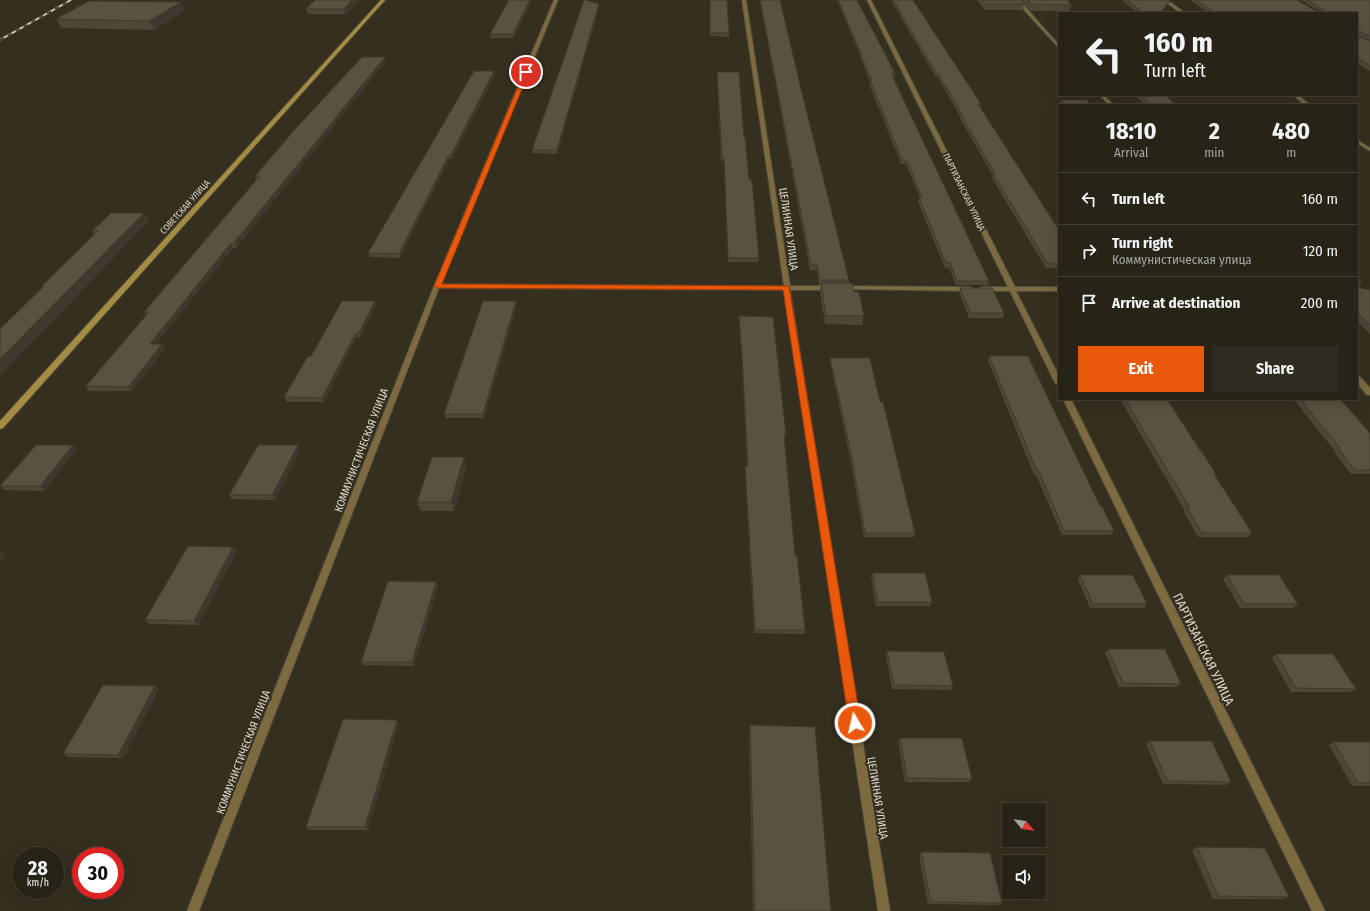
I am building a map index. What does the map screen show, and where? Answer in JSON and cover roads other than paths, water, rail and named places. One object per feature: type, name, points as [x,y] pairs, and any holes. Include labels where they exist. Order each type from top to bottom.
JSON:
[{"type":"street","name":"СОВЕТСКАЯ УЛИЦА","points":[[0,426],[383,0]]},
{"type":"street","name":"КОММУНИСТИЧЕСКАЯ УЛИЦА","points":[[193,911],[437,286],[556,0]]},
{"type":"street","name":"ЦЕЛИННАЯ УЛИЦА","points":[[744,0],[787,288],[884,911]]},
{"type":"street","name":"ПАРТИЗАНСКАЯ УЛИЦА","points":[[869,0],[1058,381]]},
{"type":"street","points":[[1017,0],[1058,46]]},
{"type":"street","points":[[1165,0],[1182,12]]},
{"type":"street","points":[[1103,96],[1110,104]]},
{"type":"street","points":[[1296,96],[1307,104]]},
{"type":"street","points":[[1358,142],[1370,150]]},
{"type":"street","points":[[437,286],[1058,289]]},
{"type":"street","points":[[1358,380],[1370,393]]},
{"type":"street","name":"ПАРТИЗАНСКАЯ УЛИЦА","points":[[1067,400],[1319,911]]},
{"type":"railway","points":[[0,40],[71,0]]}]
